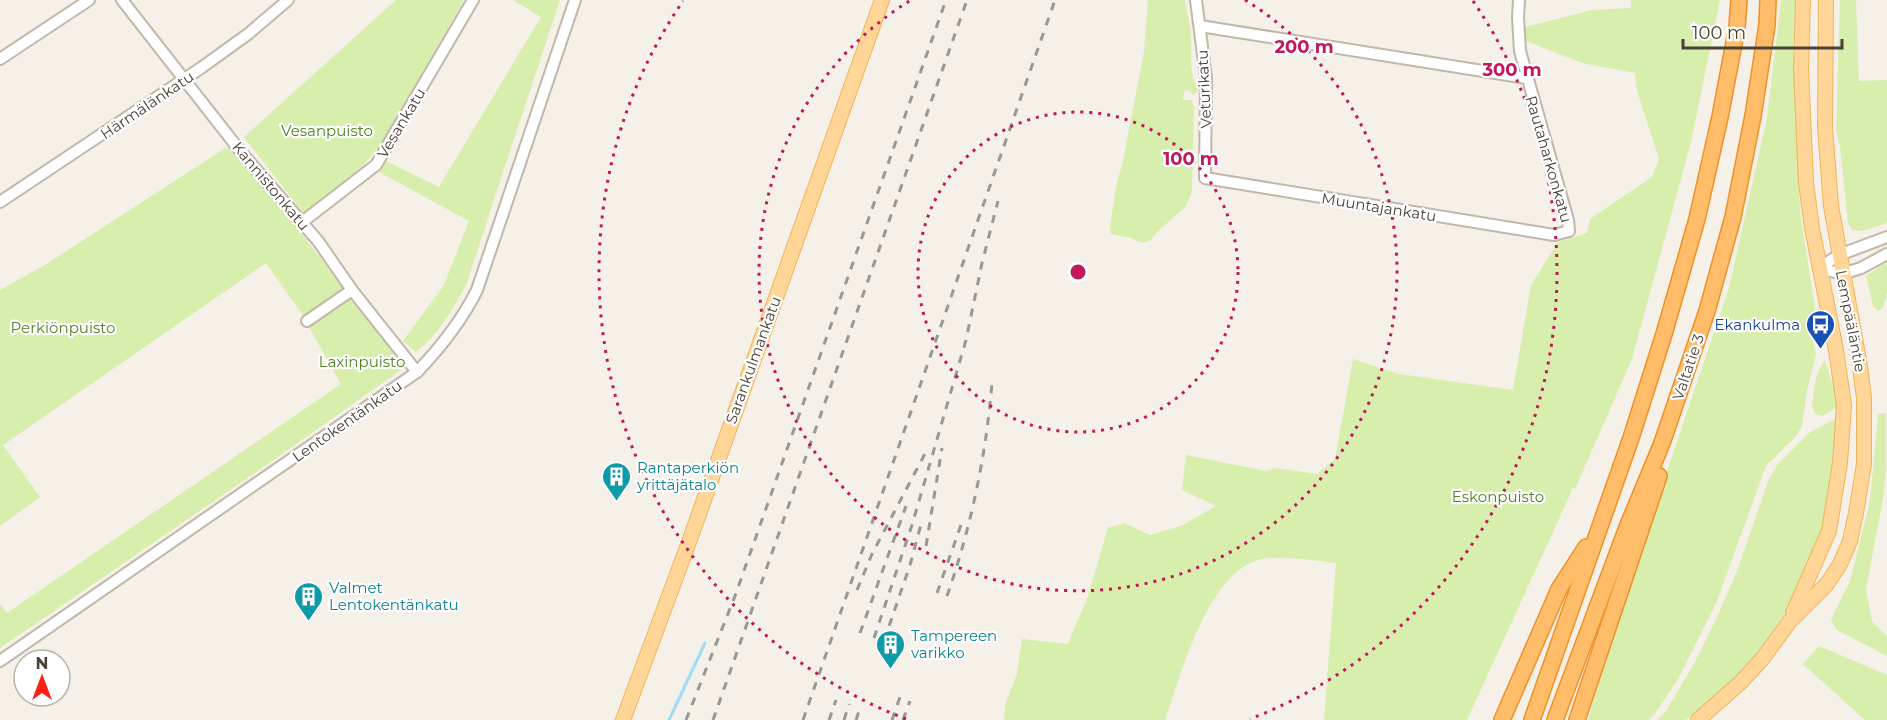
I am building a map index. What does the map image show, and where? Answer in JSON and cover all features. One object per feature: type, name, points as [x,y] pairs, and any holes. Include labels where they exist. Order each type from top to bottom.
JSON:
[{"type":"highway","points":[[1532,720],[1631,438],[1664,334],[1697,219],[1737,27],[1739,0]]},
{"type":"highway","name":"Valtatie 3","points":[[1555,720],[1628,525],[1662,443],[1707,310],[1733,217],[1753,116],[1767,25],[1768,0]]},
{"type":"highway","points":[[1577,720],[1659,475],[1662,443]]},
{"type":"highway","points":[[1502,720],[1559,589],[1597,530]]},
{"type":"main road","name":"Sarankulmankatu","points":[[623,720],[674,584],[882,0]]},
{"type":"main road","name":"Lempääläntie","points":[[1790,621],[1829,531],[1840,463],[1844,405],[1808,205],[1803,150],[1801,61],[1803,0]]},
{"type":"main road","name":"Lempääläntie","points":[[1698,720],[1741,682],[1763,658],[1790,621],[1827,584],[1840,564],[1850,541],[1857,513],[1866,431],[1863,387],[1831,206],[1826,144],[1826,0]]},
{"type":"street","points":[[0,59],[88,0]]},
{"type":"street","name":"Kannistonkatu","points":[[122,0],[241,152],[318,241],[352,290],[417,372]]},
{"type":"street","name":"Härmälänkatu","points":[[0,202],[185,79],[248,34],[288,0]]},
{"type":"street","name":"Vesankatu","points":[[301,223],[376,165],[473,0]]},
{"type":"street","name":"Lentokentänkatu","points":[[0,661],[417,372],[444,344],[477,290],[575,0]]},
{"type":"street","name":"Veturikatu","points":[[1196,0],[1206,78],[1205,178]]},
{"type":"street","name":"Rautaharkonkatu","points":[[1519,0],[1520,51],[1568,220],[1569,231],[1554,235]]},
{"type":"street","points":[[1200,26],[1527,78]]},
{"type":"street","name":"Muuntajankatu","points":[[1205,178],[1554,235]]},
{"type":"street","points":[[1820,268],[1839,255],[1887,237]]},
{"type":"street","points":[[1820,268],[1842,274],[1861,268],[1887,254]]},
{"type":"street","points":[[307,321],[352,290]]},
{"type":"green space","name":"Vesanpuisto","points":[[396,0],[464,0],[381,144],[363,166],[304,214],[244,137]]},
{"type":"green space","points":[[513,0],[560,0],[466,285],[438,330],[416,352],[403,341],[444,285],[469,221],[379,172],[386,161],[439,187],[541,17]]},
{"type":"green space","points":[[1148,0],[1185,0],[1191,33],[1192,71],[1199,90],[1193,95],[1189,90],[1184,91],[1183,100],[1191,100],[1194,107],[1192,191],[1186,206],[1151,240],[1142,243],[1111,234],[1110,227],[1117,181],[1122,166],[1144,52]]},
{"type":"green space","name":"Eskonpuisto","points":[[1631,0],[1720,0],[1691,142],[1632,359],[1575,489],[1573,488],[1467,720],[1324,720],[1336,563],[1279,558],[1262,559],[1243,567],[1226,582],[1199,627],[1165,720],[1004,720],[1005,705],[1017,674],[1022,639],[1068,644],[1088,596],[1108,528],[1124,523],[1150,535],[1181,526],[1216,506],[1182,490],[1186,455],[1266,471],[1276,468],[1317,474],[1335,459],[1353,359],[1399,374],[1513,390],[1531,285],[1558,242],[1587,233],[1590,219],[1652,177],[1659,159],[1637,91],[1635,73],[1582,63],[1526,41],[1525,27],[1592,10],[1631,8]]},
{"type":"green space","points":[[1781,0],[1795,0],[1793,52],[1800,212],[1816,315],[1812,316],[1810,327],[1816,354],[1807,390],[1802,426],[1795,437],[1766,466],[1717,601],[1678,679],[1654,715],[1649,720],[1588,720],[1625,595],[1729,288],[1767,118]]},
{"type":"green space","points":[[1840,0],[1856,0],[1859,81],[1887,80],[1887,223],[1863,231],[1852,230],[1848,223],[1840,146],[1836,131]]},
{"type":"green space","name":"Perkiönpuisto","points":[[227,147],[289,217],[343,288],[304,317],[266,263],[3,445],[40,497],[0,526],[0,290],[45,265]]},
{"type":"green space","points":[[1887,262],[1887,293],[1883,308],[1878,311],[1873,306],[1866,276]]},
{"type":"green space","name":"Laxinpuisto","points":[[352,299],[405,367],[0,648],[0,604],[7,613],[341,384],[308,325],[342,301]]},
{"type":"green space","points":[[1825,361],[1836,395],[1836,408],[1822,416],[1816,414],[1812,408],[1817,377]]},
{"type":"green space","points":[[1886,413],[1886,466],[1883,499],[1866,589],[1872,621],[1887,636],[1887,656],[1837,630],[1831,620],[1850,581],[1870,501],[1878,414]]},
{"type":"green space","points":[[1837,418],[1838,454],[1826,518],[1803,580],[1787,608],[1770,636],[1749,661],[1702,709],[1685,720],[1657,720],[1666,711],[1695,662],[1718,615],[1737,571],[1769,479],[1778,464],[1809,433]]},
{"type":"green space","points":[[1819,646],[1887,675],[1887,720],[1865,720],[1803,664]]},
{"type":"waterway","points":[[669,720],[705,643]]},
{"type":"railway","points":[[686,720],[735,596],[946,0]]},
{"type":"railway","points":[[713,720],[967,0]]},
{"type":"railway","points":[[803,720],[1055,0]]},
{"type":"railway","points":[[874,638],[912,525],[966,340],[998,201]]},
{"type":"railway","points":[[947,596],[976,491],[986,437],[992,383]]},
{"type":"railway","points":[[857,590],[872,554],[928,448]]},
{"type":"railway","points":[[926,546],[942,448]]},
{"type":"railway","points":[[860,633],[906,506]]},
{"type":"railway","points":[[884,641],[910,565],[922,521]]},
{"type":"railway","points":[[937,593],[962,522]]},
{"type":"railway","points":[[892,720],[900,697]]},
{"type":"railway","points":[[829,720],[836,700]]},
{"type":"railway","points":[[903,720],[910,701]]},
{"type":"railway","points":[[844,720],[849,704]]},
{"type":"railway","points":[[856,720],[860,708]]},
{"type":"place","name":"Ekankulma","points":[[1821,350]]},
{"type":"place","name":"Rantaperkiön yrittäjätalo","points":[[616,502]]},
{"type":"place","name":"Valmet Lentokentänkatu","points":[[308,622]]},
{"type":"place","name":"Tampereen varikko","points":[[890,670]]}]
